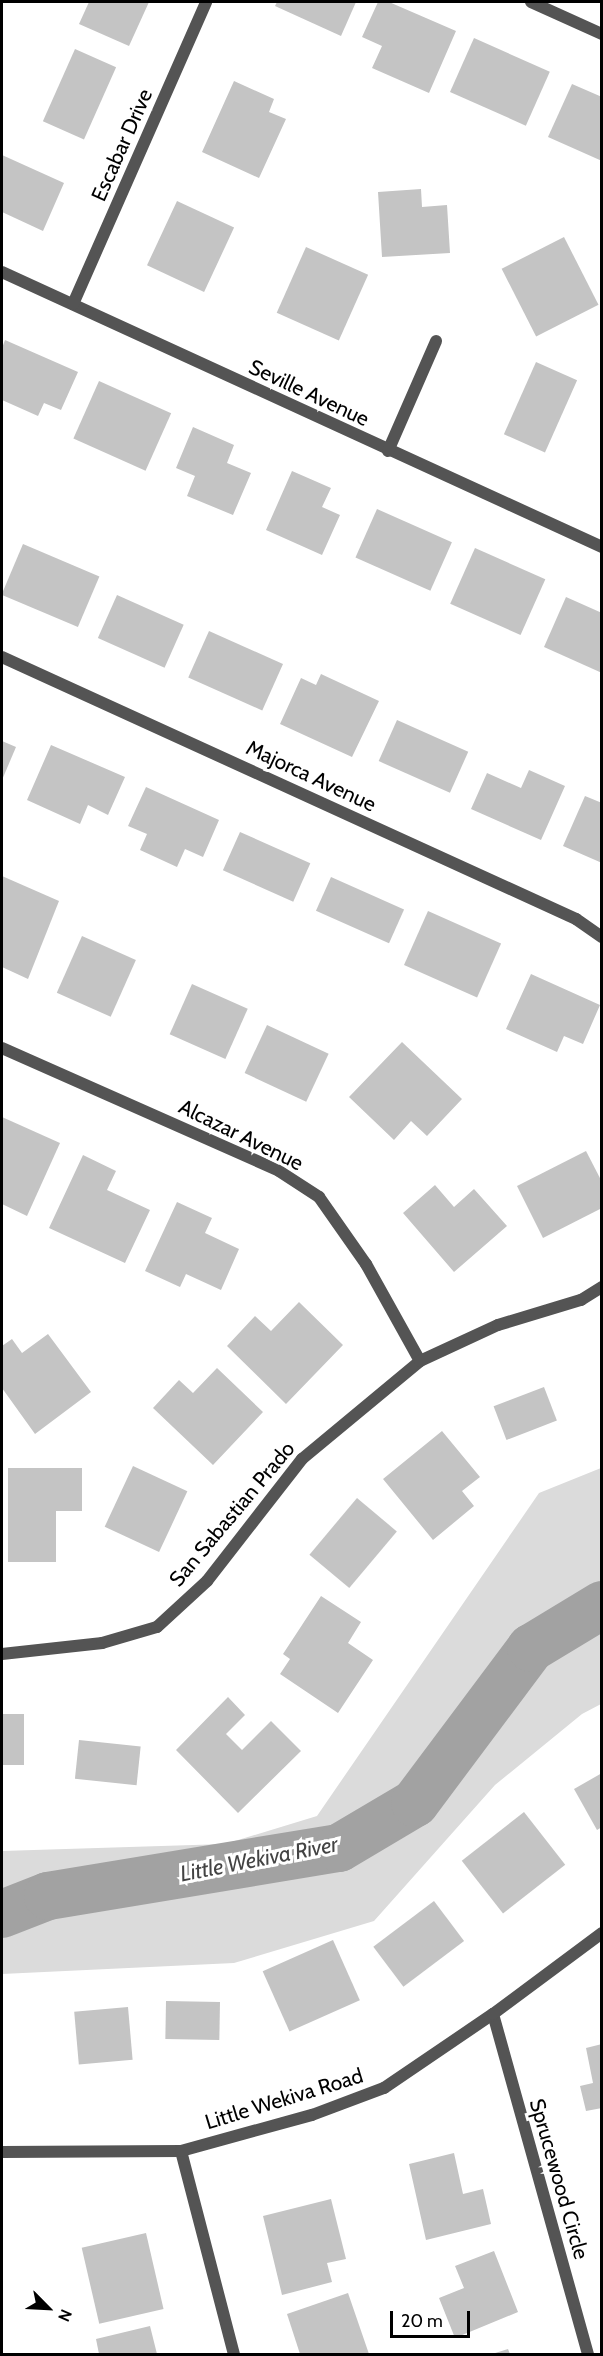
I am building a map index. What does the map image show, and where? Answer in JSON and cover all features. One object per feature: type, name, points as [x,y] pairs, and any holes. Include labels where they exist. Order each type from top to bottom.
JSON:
[{"type":"street","name":"Escabar Drive","points":[[73,304],[206,2]]},
{"type":"street","points":[[531,2],[602,34]]},
{"type":"street","name":"Seville Avenue","points":[[2,272],[388,451],[602,547]]},
{"type":"street","points":[[388,451],[436,341]]},
{"type":"street","name":"Majorca Avenue","points":[[2,657],[576,919],[602,937]]},
{"type":"street","name":"Alcazar Avenue","points":[[2,1048],[279,1171],[319,1197],[366,1264],[420,1361]]},
{"type":"street","name":"San Sabastian Prado","points":[[2,1654],[102,1643],[157,1627],[207,1581],[302,1459],[420,1361],[498,1325],[581,1300],[602,1287]]},
{"type":"street","name":"Little Wekiva Road","points":[[2,2152],[181,2151],[312,2115],[384,2088],[493,2014],[602,1933]]},
{"type":"street","name":"Sprucewood Circle","points":[[493,2014],[588,2355]]},
{"type":"street","points":[[181,2151],[234,2355]]},
{"type":"shaded area","points":[[601,1468],[601,1704],[582,1714],[495,1785],[374,1921],[234,1963],[2,1974],[2,1851],[225,1844],[317,1816],[539,1493]]},
{"type":"building","points":[[89,2],[149,2],[129,46],[79,24]]},
{"type":"building","points":[[277,2],[356,2],[341,36],[275,6]]},
{"type":"building","points":[[378,2],[389,2],[456,31],[429,93],[372,68],[382,46],[362,37]]},
{"type":"building","points":[[474,38],[550,72],[526,126],[450,92]]},
{"type":"building","points":[[75,49],[116,67],[84,139],[43,121]]},
{"type":"building","points":[[234,81],[274,99],[269,112],[286,119],[259,178],[202,152]]},
{"type":"building","points":[[572,84],[602,97],[602,161],[548,137]]},
{"type":"building","points":[[2,155],[64,183],[43,231],[2,212]]},
{"type":"building","points":[[421,189],[422,207],[447,205],[450,253],[382,257],[378,192]]},
{"type":"building","points":[[177,201],[234,228],[204,292],[147,265]]},
{"type":"building","points":[[564,237],[599,305],[536,336],[502,269]]},
{"type":"building","points":[[306,247],[368,275],[339,340],[277,313]]},
{"type":"building","points":[[5,340],[78,372],[61,410],[44,403],[38,416],[2,400],[2,348]]},
{"type":"building","points":[[536,362],[577,380],[545,452],[504,434]]},
{"type":"building","points":[[99,381],[171,413],[146,471],[73,439]]},
{"type":"building","points":[[193,427],[234,445],[227,463],[251,473],[233,515],[187,496],[195,476],[176,468]]},
{"type":"building","points":[[292,471],[331,488],[322,507],[340,515],[322,555],[266,530]]},
{"type":"building","points":[[377,509],[452,542],[430,591],[355,557]]},
{"type":"building","points":[[23,544],[99,576],[78,627],[2,595]]},
{"type":"building","points":[[475,548],[545,579],[521,635],[450,604]]},
{"type":"building","points":[[117,595],[184,625],[165,668],[98,638]]},
{"type":"building","points":[[566,597],[602,613],[602,673],[544,647]]},
{"type":"building","points":[[209,631],[283,664],[262,711],[188,678]]},
{"type":"building","points":[[321,674],[379,701],[352,757],[280,724],[301,678],[316,685]]},
{"type":"building","points":[[397,720],[468,752],[450,793],[379,761]]},
{"type":"building","points":[[2,741],[16,747],[2,780]]},
{"type":"building","points":[[51,745],[125,777],[108,815],[88,805],[80,824],[27,800]]},
{"type":"building","points":[[529,770],[565,786],[541,840],[471,809],[487,773],[521,788]]},
{"type":"building","points":[[146,787],[219,820],[203,857],[185,849],[177,867],[140,850],[147,834],[128,826]]},
{"type":"building","points":[[585,796],[602,803],[602,863],[563,846]]},
{"type":"building","points":[[240,832],[310,863],[293,902],[223,870]]},
{"type":"building","points":[[2,876],[59,901],[28,979],[2,967]]},
{"type":"building","points":[[331,877],[404,910],[389,943],[316,911]]},
{"type":"building","points":[[428,911],[501,944],[477,997],[404,965]]},
{"type":"building","points":[[82,936],[136,960],[111,1017],[57,993]]},
{"type":"building","points":[[531,974],[600,1005],[583,1044],[564,1036],[557,1052],[506,1029]]},
{"type":"building","points":[[192,984],[248,1009],[225,1059],[170,1034]]},
{"type":"building","points":[[267,1025],[329,1054],[306,1102],[245,1073]]},
{"type":"building","points":[[402,1042],[462,1099],[427,1136],[411,1121],[394,1140],[349,1097]]},
{"type":"building","points":[[2,1117],[60,1143],[27,1216],[2,1204]]},
{"type":"building","points":[[586,1151],[602,1182],[602,1208],[543,1238],[517,1186]]},
{"type":"building","points":[[83,1155],[116,1171],[107,1190],[150,1210],[125,1263],[49,1228]]},
{"type":"building","points":[[435,1185],[454,1207],[474,1189],[507,1226],[454,1272],[403,1213]]},
{"type":"building","points":[[177,1202],[212,1218],[205,1233],[239,1249],[221,1290],[186,1274],[180,1287],[145,1271]]},
{"type":"building","points":[[299,1302],[343,1345],[286,1404],[227,1346],[255,1316],[271,1331]]},
{"type":"building","points":[[48,1334],[91,1392],[35,1434],[2,1388],[2,1346],[12,1339],[22,1353]]},
{"type":"building","points":[[217,1368],[263,1412],[213,1465],[153,1408],[179,1380],[193,1393]]},
{"type":"building","points":[[544,1387],[557,1421],[506,1440],[494,1406]]},
{"type":"building","points":[[442,1431],[480,1477],[462,1491],[474,1506],[433,1540],[383,1479]]},
{"type":"building","points":[[133,1466],[187,1491],[159,1552],[105,1527]]},
{"type":"building","points":[[8,1468],[82,1468],[82,1511],[56,1511],[56,1562],[8,1562]]},
{"type":"building","points":[[357,1498],[397,1531],[349,1588],[309,1555]]},
{"type":"building","points":[[321,1596],[361,1622],[348,1643],[373,1660],[338,1713],[280,1674],[290,1659],[283,1654]]},
{"type":"building","points":[[228,1697],[245,1715],[226,1734],[242,1750],[271,1721],[301,1751],[238,1813],[176,1750]]},
{"type":"building","points":[[2,1714],[24,1714],[24,1765],[2,1765]]},
{"type":"building","points":[[79,1740],[141,1746],[137,1785],[75,1779]]},
{"type":"building","points":[[602,1773],[602,1827],[597,1830],[574,1789]]},
{"type":"building","points":[[524,1812],[565,1865],[503,1913],[462,1861]]},
{"type":"building","points":[[434,1901],[464,1941],[403,1987],[373,1947]]},
{"type":"building","points":[[333,1940],[360,2000],[290,2032],[263,1971]]},
{"type":"building","points":[[166,2001],[220,2002],[219,2040],[165,2039]]},
{"type":"building","points":[[128,2007],[133,2060],[79,2065],[74,2012]]},
{"type":"building","points":[[602,2044],[602,2108],[586,2111],[580,2086],[593,2083],[586,2048]]},
{"type":"building","points":[[454,2153],[463,2194],[483,2189],[491,2224],[426,2240],[409,2164]]},
{"type":"building","points":[[331,2199],[346,2259],[327,2263],[332,2282],[282,2295],[263,2216]]},
{"type":"building","points":[[146,2233],[164,2309],[99,2324],[82,2248]]},
{"type":"building","points":[[494,2251],[518,2312],[455,2338],[439,2298],[464,2288],[455,2266]]},
{"type":"building","points":[[348,2293],[369,2354],[300,2354],[287,2314]]},
{"type":"building","points":[[150,2326],[157,2354],[99,2354],[96,2339]]},
{"type":"building","points":[[508,2349],[510,2354],[492,2354]]},
{"type":"waterway","name":"Little Wekiva River","points":[[2,1914],[48,1896],[339,1848],[415,1803],[531,1648],[602,1605]]}]
